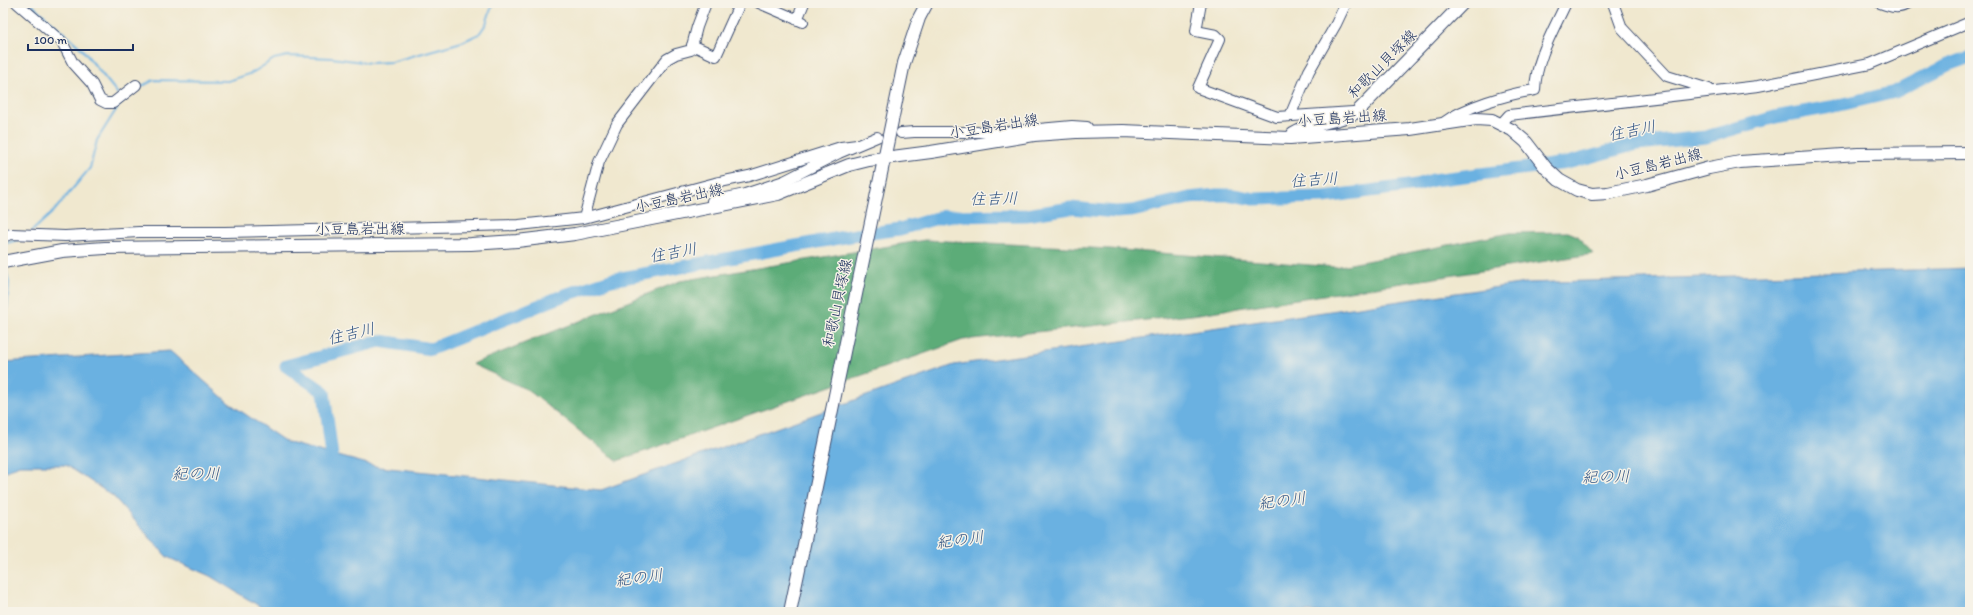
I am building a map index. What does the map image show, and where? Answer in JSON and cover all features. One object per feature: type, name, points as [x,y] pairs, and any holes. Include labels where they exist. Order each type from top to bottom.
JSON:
[{"type":"main road","name":"和歌山貝塚線","points":[[790,612],[880,173],[884,158],[895,132],[904,63],[919,18],[926,3]]},
{"type":"main road","name":"和歌山貝塚線","points":[[1290,138],[1301,130],[1347,117],[1357,112],[1463,3]]},
{"type":"main road","name":"小豆島岩出線","points":[[3,262],[62,252],[106,248],[463,244],[517,241],[575,234],[778,194],[849,165],[884,158],[1034,135],[1123,131],[1290,138],[1410,129],[1476,119],[1492,120],[1512,130],[1526,142],[1546,168],[1559,180],[1577,190],[1592,194],[1608,193],[1648,185],[1709,168],[1762,160],[1858,154],[1970,153]]},
{"type":"street","points":[[17,3],[62,42],[73,63],[92,84],[100,100],[106,103],[113,102],[136,85]]},
{"type":"street","points":[[584,218],[599,162],[617,124],[667,59],[676,54],[691,50],[706,3]]},
{"type":"street","points":[[692,45],[716,56],[739,3]]},
{"type":"street","points":[[759,3],[800,21],[804,3]]},
{"type":"street","points":[[1202,3],[1196,31],[1216,35],[1220,39],[1198,88],[1277,117],[1357,112]]},
{"type":"street","points":[[1290,116],[1309,71],[1336,24],[1346,3]]},
{"type":"street","points":[[1441,124],[1451,117],[1489,102],[1515,93],[1535,90],[1535,75],[1543,51],[1566,3]]},
{"type":"street","points":[[1613,3],[1622,28],[1667,76],[1712,90]]},
{"type":"street","points":[[1880,3],[1892,8],[1903,7],[1909,3]]},
{"type":"street","points":[[1501,124],[1509,115],[1712,90],[1758,86],[1870,64],[1970,22]]},
{"type":"street","points":[[895,132],[1007,132],[1072,126],[1110,127],[1123,131]]},
{"type":"street","points":[[666,217],[694,205],[745,194],[784,181],[857,145],[877,137]]},
{"type":"street","points":[[3,237],[11,234],[65,236],[140,232],[460,227],[519,225],[584,218],[715,183],[749,176],[841,147],[857,145]]},
{"type":"green space","points":[[1568,232],[1578,236],[1593,254],[1192,315],[963,340],[617,461],[528,390],[472,364],[680,281],[925,240],[1110,249],[1335,267],[1510,233]]},
{"type":"water","name":"紀の川","points":[[1970,268],[1970,612],[269,612],[210,576],[167,557],[113,496],[66,465],[19,465],[3,473],[3,362],[170,351],[229,403],[286,442],[379,467],[601,490],[954,365],[1526,283]]},
{"type":"waterway","points":[[30,3],[81,48],[118,94]]},
{"type":"waterway","points":[[138,88],[154,80],[228,81],[252,73],[274,59],[288,56],[332,58],[370,63],[391,62],[462,42],[479,34],[486,24],[493,3]]},
{"type":"waterway","name":"住吉川","points":[[334,472],[324,392],[286,366],[380,341],[431,349],[565,295],[611,280],[850,236],[900,229],[944,216],[1026,215],[1071,208],[1116,212],[1132,211],[1189,198],[1217,195],[1233,195],[1254,199],[1324,197],[1416,185],[1433,180],[1567,163],[1637,144],[1706,137],[1775,117],[1831,107],[1895,92],[1948,65],[1970,57]]},
{"type":"waterway","points":[[32,231],[54,211],[90,168],[97,140],[121,102]]},
{"type":"waterway","points":[[3,244],[21,239]]},
{"type":"waterway","points":[[3,361],[9,283],[5,265]]}]
